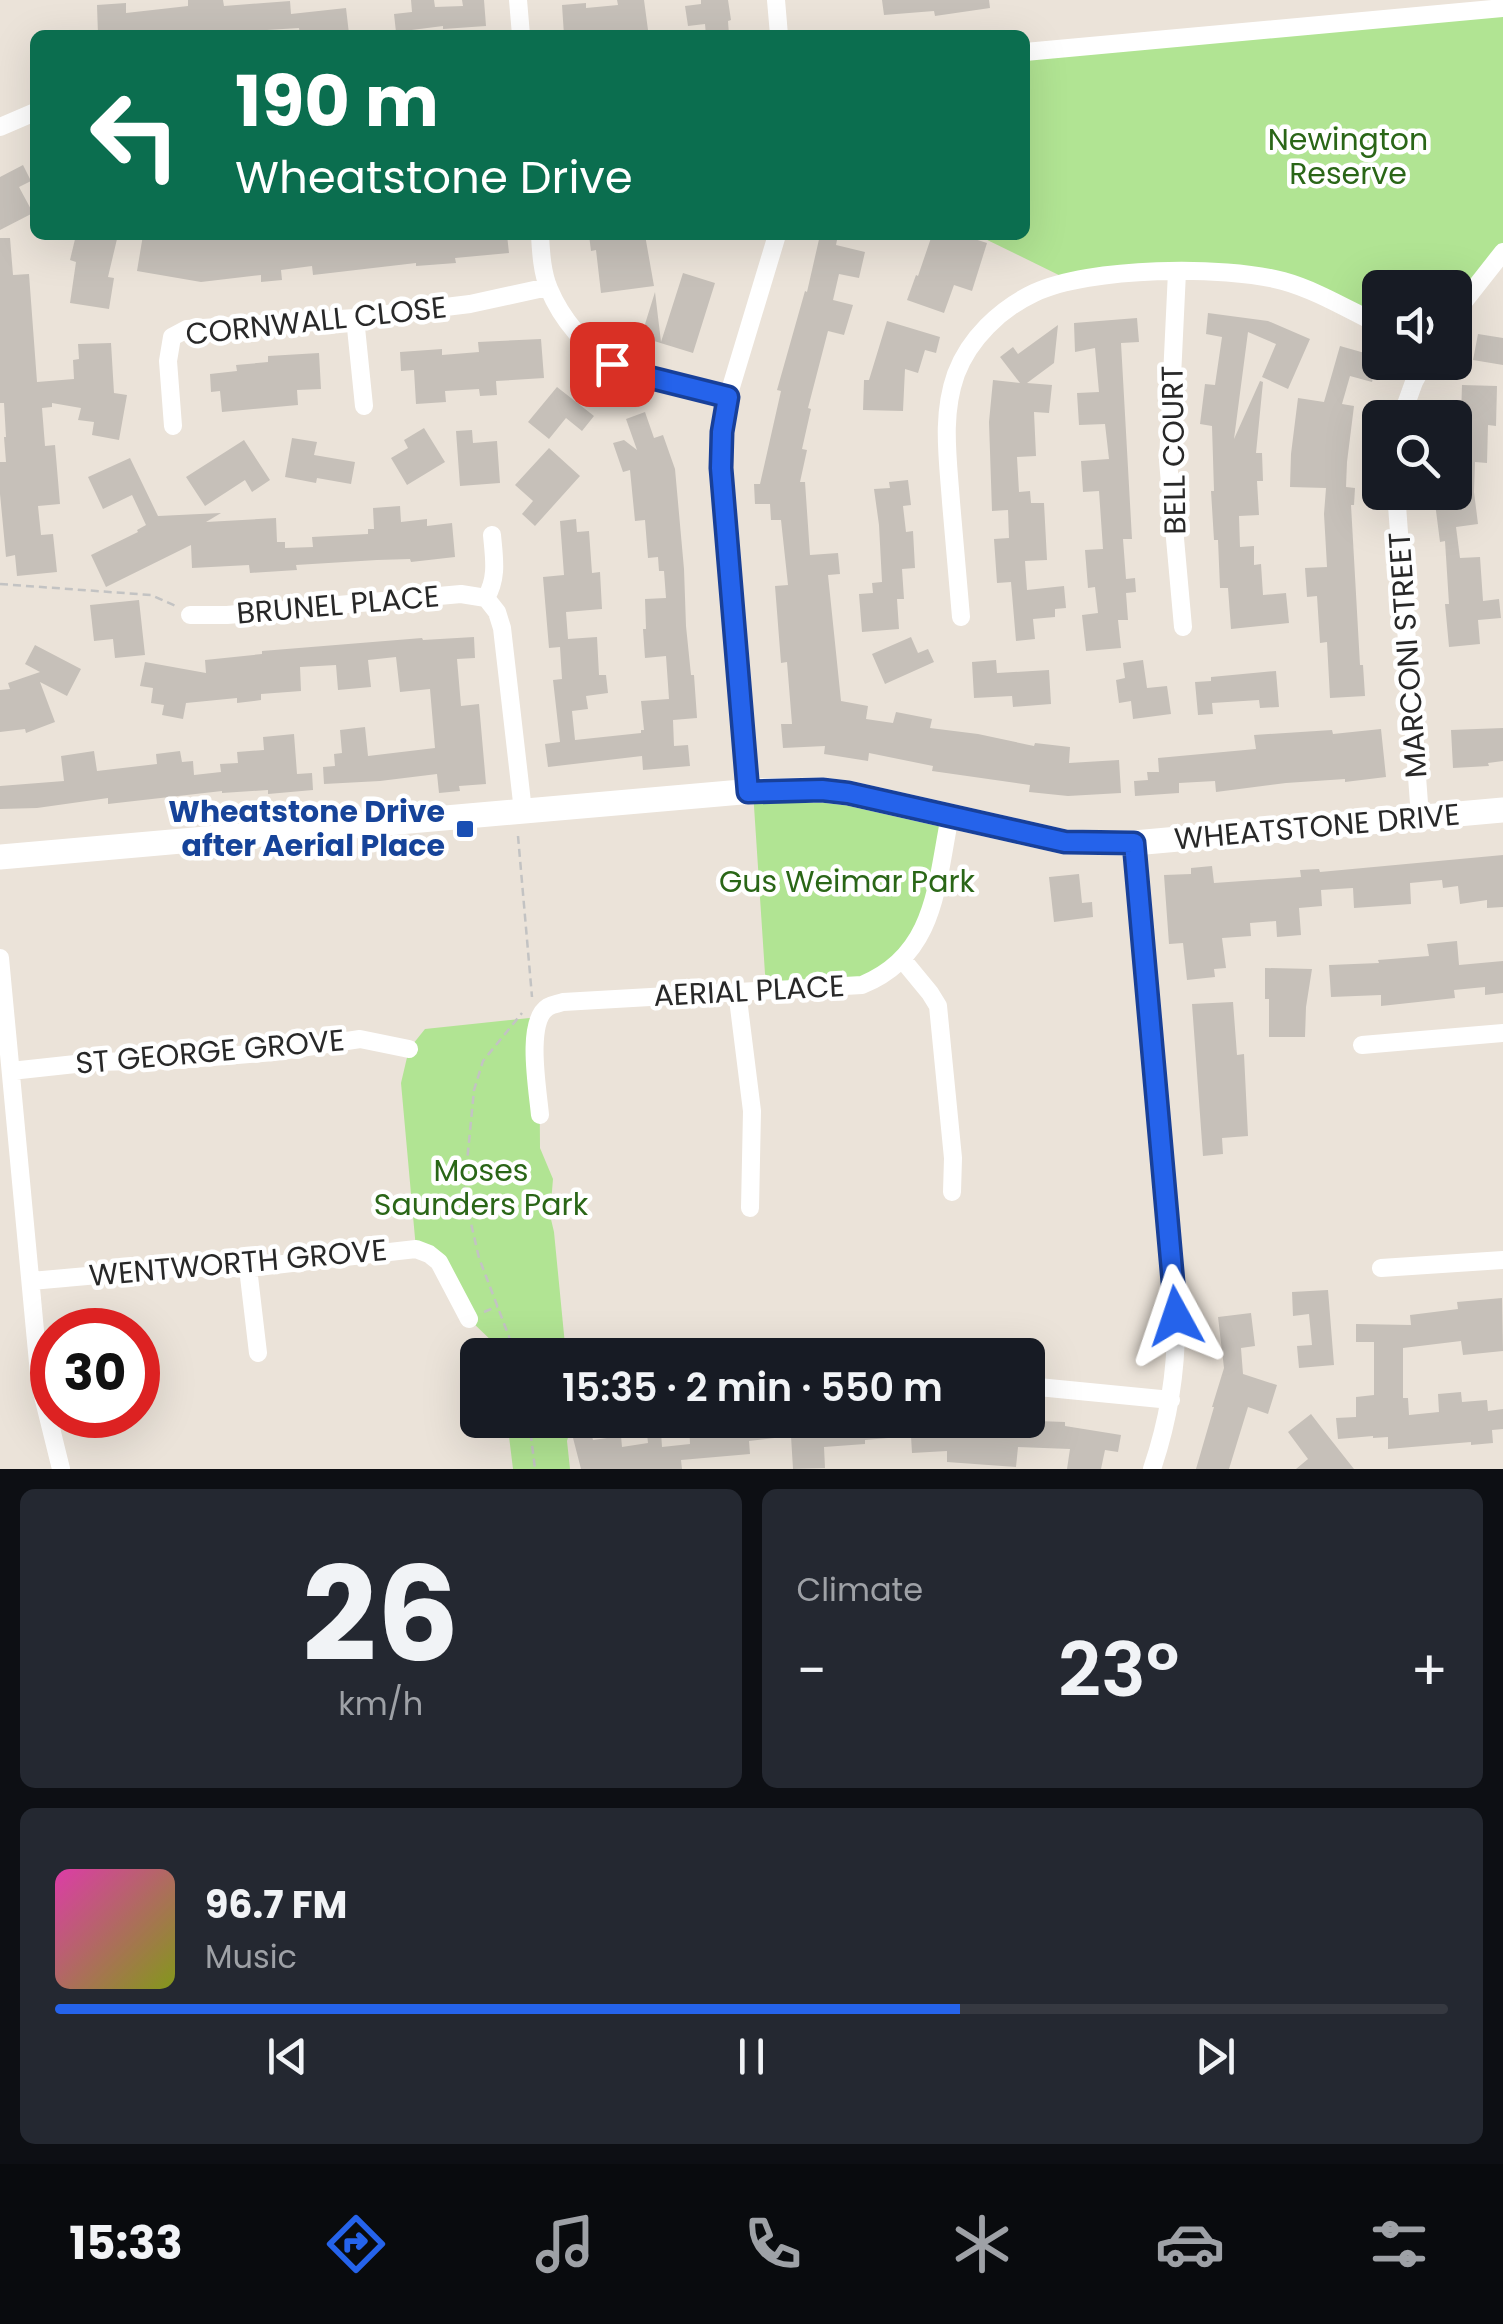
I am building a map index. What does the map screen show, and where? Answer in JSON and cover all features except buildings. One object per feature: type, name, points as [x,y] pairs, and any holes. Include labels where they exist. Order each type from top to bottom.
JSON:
[{"type":"street","points":[[518,0],[521,30]]},
{"type":"street","points":[[776,0],[779,30]]},
{"type":"street","points":[[1030,52],[1503,8]]},
{"type":"street","points":[[0,127],[30,114]]},
{"type":"street","points":[[540,240],[548,287],[568,323],[612,364],[728,397]]},
{"type":"street","points":[[748,792],[721,468],[722,432],[728,397],[775,240]]},
{"type":"street","points":[[1472,292],[1503,254]]},
{"type":"street","name":"BELL COURT","points":[[1176,272],[1168,462],[1182,627]]},
{"type":"street","points":[[961,617],[946,430],[950,398],[968,348],[1011,306],[1061,283],[1138,273],[1220,272],[1284,282],[1362,316]]},
{"type":"street","name":"CORNWALL CLOSE","points":[[173,426],[168,360],[172,337],[187,329],[355,318],[470,304],[548,287]]},
{"type":"street","points":[[355,318],[364,406]]},
{"type":"street","name":"MARCONI STREET","points":[[1397,510],[1420,817]]},
{"type":"street","points":[[492,535],[495,566],[486,598],[497,612],[502,628],[523,811]]},
{"type":"street","name":"BRUNEL PLACE","points":[[190,615],[461,594],[486,598]]},
{"type":"street","name":"WHEATSTONE DRIVE","points":[[0,857],[748,792],[848,793],[1065,842],[1134,843],[1503,810]]},
{"type":"street","name":"AERIAL PLACE","points":[[536,1009],[563,1002],[862,985],[891,970],[914,947],[930,915],[950,816]]},
{"type":"street","points":[[1134,843],[1176,1316],[1171,1400],[1152,1469]]},
{"type":"street","points":[[0,958],[40,1384],[61,1469]]},
{"type":"street","points":[[902,959],[938,1006],[953,1158],[952,1192]]},
{"type":"street","points":[[737,991],[752,1111],[750,1208]]},
{"type":"street","points":[[536,1009],[534,1051],[540,1115]]},
{"type":"street","points":[[1362,1045],[1503,1033]]},
{"type":"street","name":"ST GEORGE GROVE","points":[[11,1070],[274,1052],[360,1039],[409,1049]]},
{"type":"street","name":"WENTWORTH GROVE","points":[[30,1281],[177,1268],[248,1268],[416,1249],[438,1262],[469,1318]]},
{"type":"street","points":[[1382,1268],[1503,1260]]},
{"type":"street","points":[[248,1268],[258,1352]]},
{"type":"street","points":[[1045,1388],[1171,1400]]},
{"type":"path","points":[[0,584],[151,595],[190,615]]},
{"type":"path","points":[[510,1338],[479,1258],[464,1194],[474,1090],[483,1061],[514,1022],[536,1009],[530,991],[517,838],[523,811]]},
{"type":"path","points":[[531,1438],[535,1469]]},
{"type":"green space","name":"Newington Reserve","points":[[1503,8],[1503,252],[1472,291],[1472,270],[1362,270],[1362,318],[1257,276],[1071,281],[987,240],[1030,240],[1030,52]]},
{"type":"green space","name":"Gus Weimar Park","points":[[753,791],[950,816],[930,915],[877,979],[766,989]]},
{"type":"green space","name":"Moses Saunders Park","points":[[539,1017],[540,1148],[553,1179],[550,1215],[564,1338],[489,1338],[469,1319],[439,1262],[416,1249],[401,1083],[409,1049],[425,1029]]},
{"type":"green space","points":[[509,1438],[568,1438],[570,1469],[513,1469]]},
{"type":"place","name":"Wheatstone Drive after Aerial Place","points":[[465,829]]},
{"type":"route","points":[[612,364],[728,397],[721,468],[748,792],[848,793],[1065,842],[1134,843],[1176,1316]]}]
